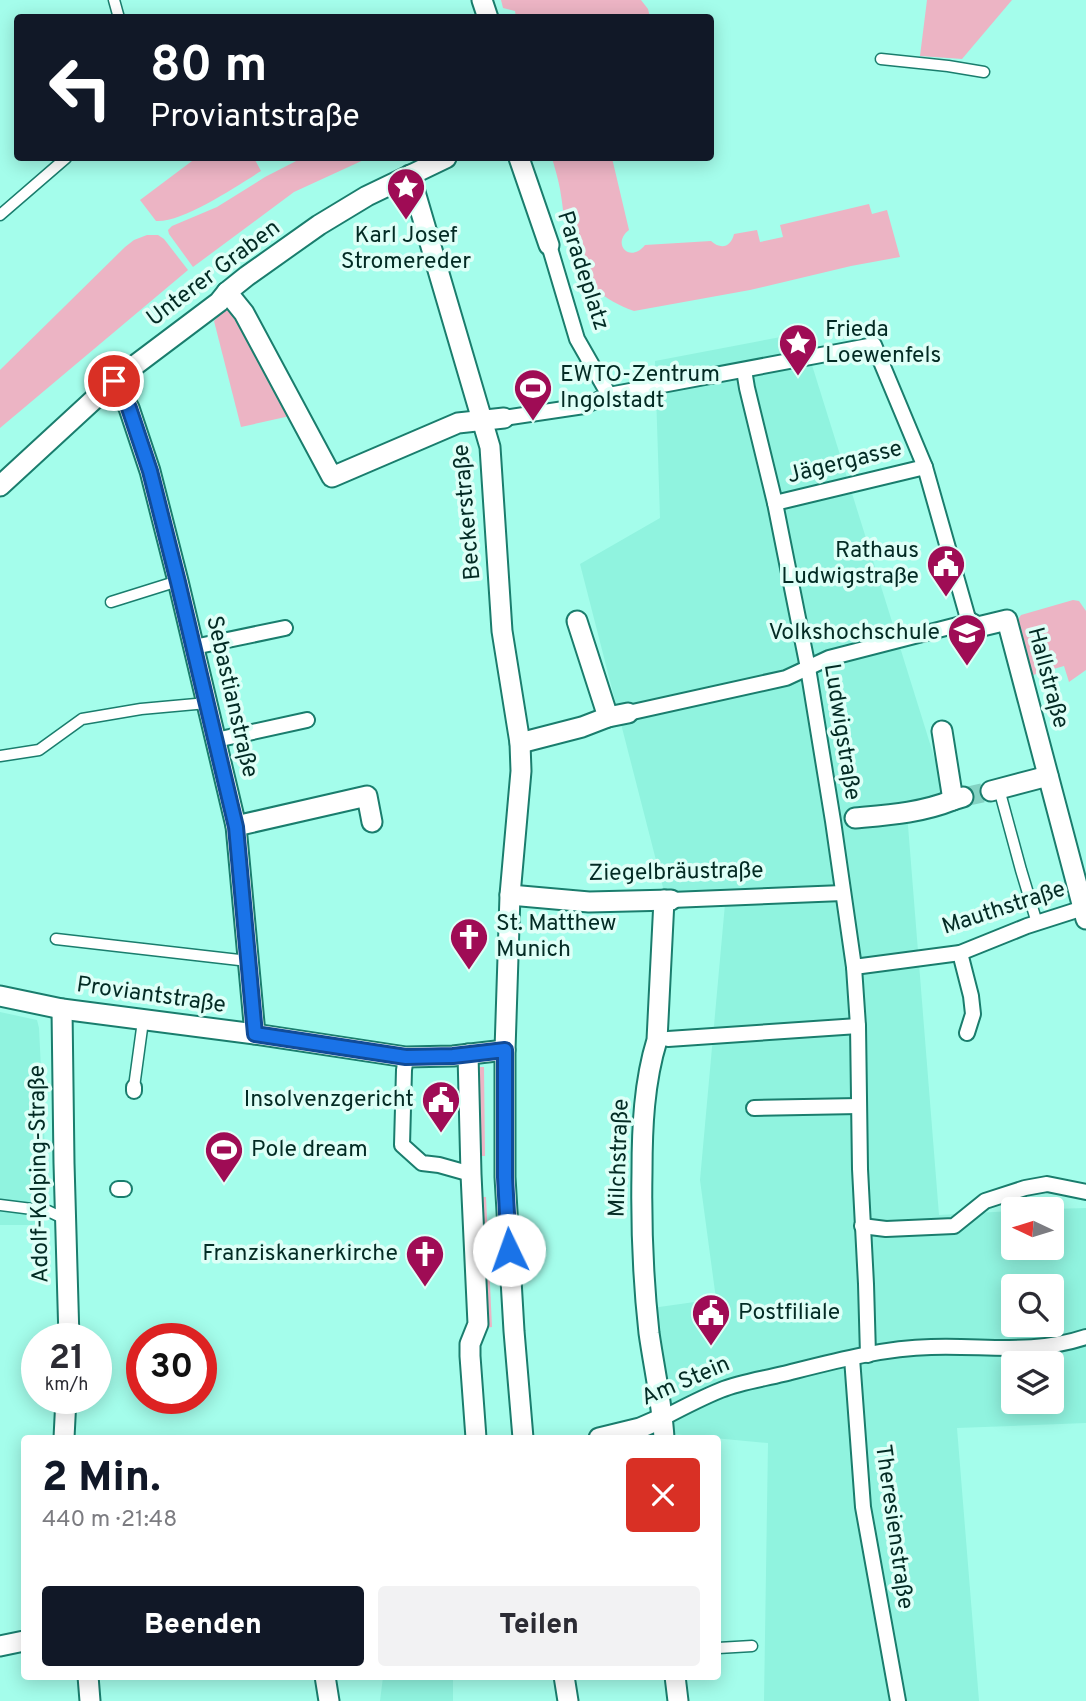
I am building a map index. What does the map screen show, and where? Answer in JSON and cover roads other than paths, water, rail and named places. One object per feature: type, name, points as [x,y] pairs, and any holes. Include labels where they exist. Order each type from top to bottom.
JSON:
[{"type":"street","name":"Unterer Graben","points":[[0,486],[114,381],[219,302],[227,292],[319,225],[367,196],[440,161]]},
{"type":"street","name":"Paradeplatz","points":[[520,161],[577,339],[608,394]]},
{"type":"street","name":"Beckerstraße","points":[[410,175],[490,447],[502,631],[520,743],[521,771],[510,895],[505,1050],[505,1177],[523,1435]]},
{"type":"street","points":[[227,292],[244,313],[332,477],[458,423],[584,406],[608,394],[874,345],[925,467],[969,622]]},
{"type":"street","name":"Ludwigstraße","points":[[744,370],[775,503],[807,668],[854,967],[868,1355]]},
{"type":"street","name":"Sebastianstraße","points":[[114,381],[129,408],[144,452],[236,827],[255,1034]]},
{"type":"street","name":"Jägergasse","points":[[775,503],[925,467]]},
{"type":"street","name":"Hallstraße","points":[[628,713],[786,678],[829,658],[969,622],[978,627],[1007,620],[1083,912]]},
{"type":"street","points":[[577,621],[608,717]]},
{"type":"street","points":[[194,647],[285,628]]},
{"type":"street","points":[[520,743],[628,713]]},
{"type":"street","points":[[216,740],[307,720]]},
{"type":"street","points":[[833,821],[907,813],[958,799],[942,731]]},
{"type":"street","points":[[995,790],[1048,776]]},
{"type":"street","points":[[236,827],[367,796],[372,822]]},
{"type":"street","name":"Ziegelbräustraße","points":[[510,895],[589,902],[843,893]]},
{"type":"street","name":"Milchstraße","points":[[664,1435],[649,1334],[643,1268],[642,1123],[651,1058],[662,1039],[667,900]]},
{"type":"street","name":"Mauthstraße","points":[[854,967],[960,953],[1037,923],[1083,912]]},
{"type":"street","points":[[960,953],[974,1014],[967,1033]]},
{"type":"street","name":"Proviantstraße","points":[[0,996],[62,1019],[143,1021],[255,1034],[406,1057],[468,1055],[505,1050]]},
{"type":"street","name":"Adolf-Kolping-Straße","points":[[62,1019],[68,1323]]},
{"type":"street","points":[[662,1039],[858,1026]]},
{"type":"street","points":[[468,1055],[478,1324],[470,1344],[476,1435]]},
{"type":"street","points":[[406,1057],[402,1146],[422,1163],[471,1174],[505,1177]]},
{"type":"street","points":[[754,1108],[859,1106]]},
{"type":"street","points":[[862,1226],[886,1229],[954,1226],[985,1201],[1026,1188],[1047,1184],[1086,1192]]},
{"type":"street","name":"Am Stein","points":[[611,1435],[640,1428],[724,1388],[852,1358],[931,1347],[1028,1348],[1065,1344],[1086,1337]]},
{"type":"street","name":"Theresienstraße","points":[[852,1358],[863,1507],[898,1701]]},
{"type":"street","points":[[64,1435],[65,1414]]},
{"type":"street","points":[[0,1646],[21,1642]]},
{"type":"street","points":[[89,1680],[90,1701]]},
{"type":"street","points":[[326,1680],[329,1701]]},
{"type":"street","points":[[565,1680],[568,1701]]},
{"type":"street","points":[[675,1680],[678,1701]]},
{"type":"lane","points":[[881,59],[984,72]]},
{"type":"lane","points":[[0,215],[63,161]]},
{"type":"lane","points":[[111,602],[178,582]]},
{"type":"lane","points":[[0,756],[39,750],[82,719],[141,709],[207,703]]},
{"type":"lane","points":[[995,790],[1037,923]]},
{"type":"lane","points":[[56,939],[248,961]]},
{"type":"lane","points":[[134,1089],[143,1021]]},
{"type":"lane","points":[[0,1205],[48,1211],[65,1220]]},
{"type":"lane","points":[[721,1648],[752,1646]]},
{"type":"tunnel","points":[[964,797],[991,791]]},
{"type":"place","name":"Karl Josef Stromereder","points":[[406,221]]},
{"type":"place","name":"Frieda Loewenfels","points":[[798,377]]},
{"type":"place","name":"EWTO-Zentrum Ingolstadt","points":[[533,422]]},
{"type":"place","name":"Rathaus Ludwigstraße","points":[[946,598]]},
{"type":"place","name":"Volkshochschule","points":[[967,667]]},
{"type":"place","name":"St. Matthew Munich","points":[[469,971]]},
{"type":"place","name":"Insolvenzgericht","points":[[441,1134]]},
{"type":"place","name":"Pole dream","points":[[224,1184]]},
{"type":"place","name":"Franziskanerkirche","points":[[425,1288]]},
{"type":"place","name":"Postfiliale","points":[[711,1347]]}]
